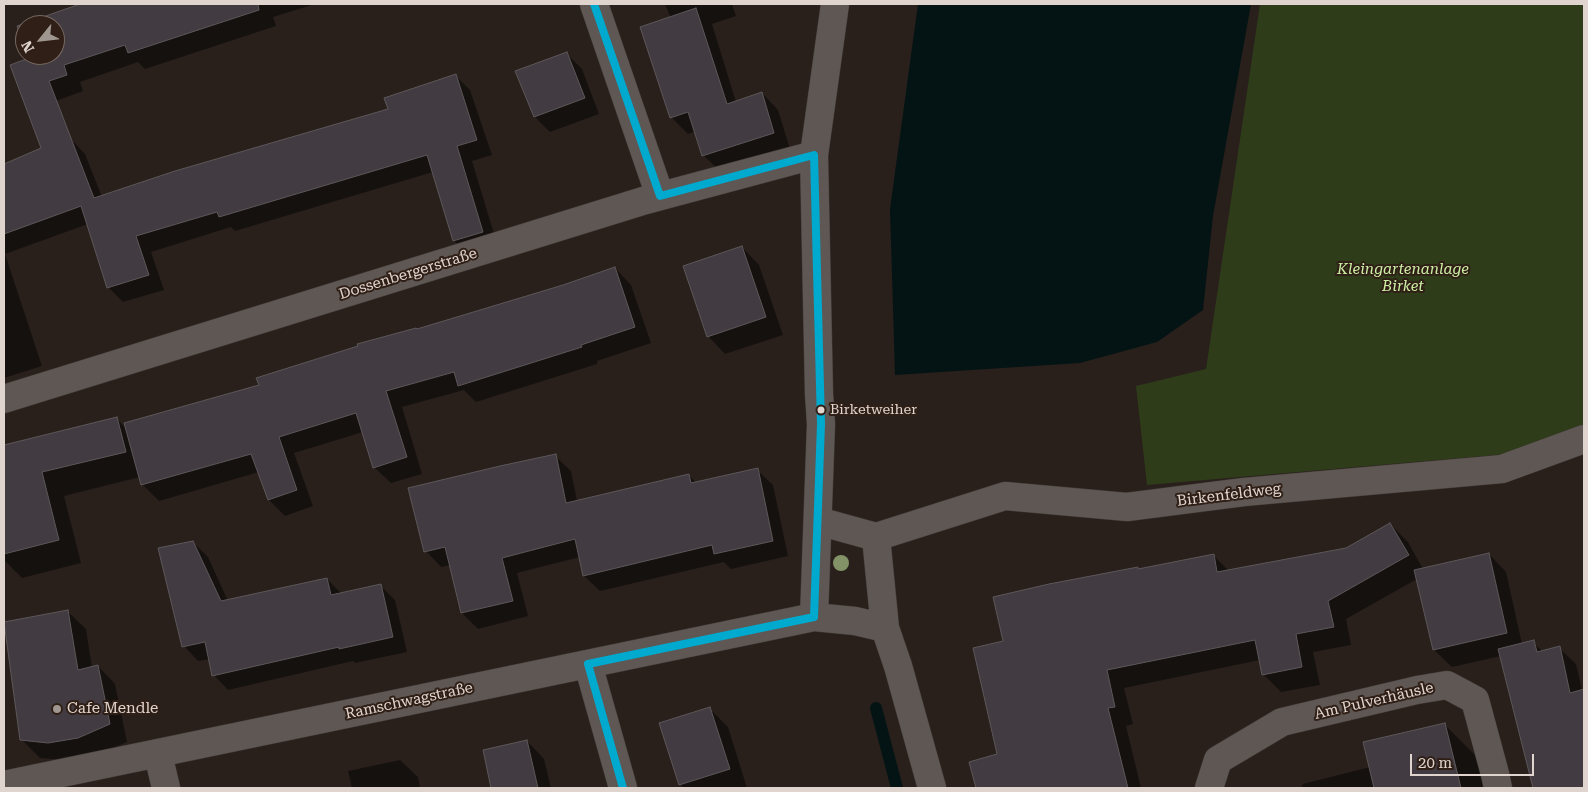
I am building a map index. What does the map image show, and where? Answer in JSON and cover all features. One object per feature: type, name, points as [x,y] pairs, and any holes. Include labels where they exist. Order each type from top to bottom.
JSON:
[{"type":"street","points":[[594,4],[660,196]]},
{"type":"street","points":[[814,617],[821,424],[814,155],[834,4]]},
{"type":"street","name":"Dossenbergerstraße","points":[[4,400],[660,196],[814,155]]},
{"type":"street","name":"Birkenfeldweg","points":[[876,537],[1004,496],[1127,507],[1244,492],[1502,469],[1584,439]]},
{"type":"street","points":[[818,521],[876,537],[885,628],[898,666],[932,788]]},
{"type":"street","name":"Ramschwagstraße","points":[[4,785],[814,617],[855,621],[885,628]]},
{"type":"street","points":[[588,664],[623,788]]},
{"type":"street","name":"Am Pulverhäusle","points":[[1209,788],[1218,760],[1282,722],[1417,690],[1447,685],[1475,700],[1496,774],[1498,788]]},
{"type":"street","points":[[158,754],[166,788]]},
{"type":"green space","name":"Kleingartenanlage Birket","points":[[1260,4],[1584,4],[1584,426],[1507,454],[1147,485],[1136,386],[1206,369]]},
{"type":"shaded area","name":"Birketweiher","points":[[918,4],[1251,4],[1213,216],[1203,310],[1157,342],[1080,363],[895,375],[890,209]]},
{"type":"building","points":[[80,4],[258,4],[259,10],[128,53],[125,45],[65,65],[65,15],[48,15]]},
{"type":"building","points":[[696,8],[727,104],[762,92],[774,133],[702,156],[688,112],[670,118],[640,27]]},
{"type":"building","points":[[567,52],[585,98],[534,117],[515,71]]},
{"type":"building","points":[[15,63],[15,65],[64,65],[67,75],[49,81],[94,198],[175,171],[388,109],[384,98],[456,74],[477,140],[457,146],[483,232],[453,241],[427,155],[219,217],[217,212],[136,236],[149,275],[107,288],[81,206],[4,234],[4,164],[41,148],[10,65]]},
{"type":"building","points":[[742,246],[766,317],[707,337],[683,266]]},
{"type":"building","points":[[615,267],[635,327],[581,345],[582,347],[458,386],[454,372],[386,391],[407,457],[373,468],[356,413],[279,437],[297,490],[268,500],[251,454],[141,485],[124,423],[259,385],[256,378],[358,346],[357,344],[417,329],[563,285]]},
{"type":"building","points":[[117,417],[126,452],[42,472],[59,540],[4,554],[4,445]]},
{"type":"building","points":[[556,454],[566,503],[689,474],[691,483],[758,468],[773,541],[714,554],[712,545],[583,576],[575,539],[502,558],[513,601],[461,613],[445,547],[424,552],[408,488]]},
{"type":"building","points":[[1390,523],[1409,555],[1328,601],[1334,627],[1296,634],[1302,667],[1262,675],[1255,640],[1107,670],[1115,707],[1108,708],[1128,788],[976,788],[969,762],[997,754],[973,648],[1003,641],[993,597],[1049,584],[1214,554],[1217,572],[1346,548]]},
{"type":"building","points":[[193,541],[221,601],[327,578],[331,595],[381,584],[393,637],[339,649],[339,647],[212,676],[205,642],[182,647],[158,548]]},
{"type":"building","points":[[1489,553],[1507,633],[1433,650],[1414,570]]},
{"type":"building","points":[[68,610],[78,670],[98,665],[110,724],[78,738],[48,743],[20,740],[4,622]]},
{"type":"building","points":[[1534,640],[1537,652],[1560,646],[1570,693],[1584,689],[1584,788],[1533,788],[1498,649]]},
{"type":"building","points":[[710,707],[730,769],[679,785],[659,723]]},
{"type":"building","points":[[1445,723],[1461,788],[1374,788],[1363,742]]},
{"type":"building","points":[[527,740],[538,788],[491,788],[483,750]]},
{"type":"waterway","points":[[876,708],[897,788]]},
{"type":"transit line","points":[[594,4],[660,196],[814,155],[821,424],[814,617],[588,664],[623,788]]},
{"type":"place","name":"Birketweiher","points":[[821,410]]},
{"type":"place","name":"Cafe Mendle","points":[[57,709]]}]
